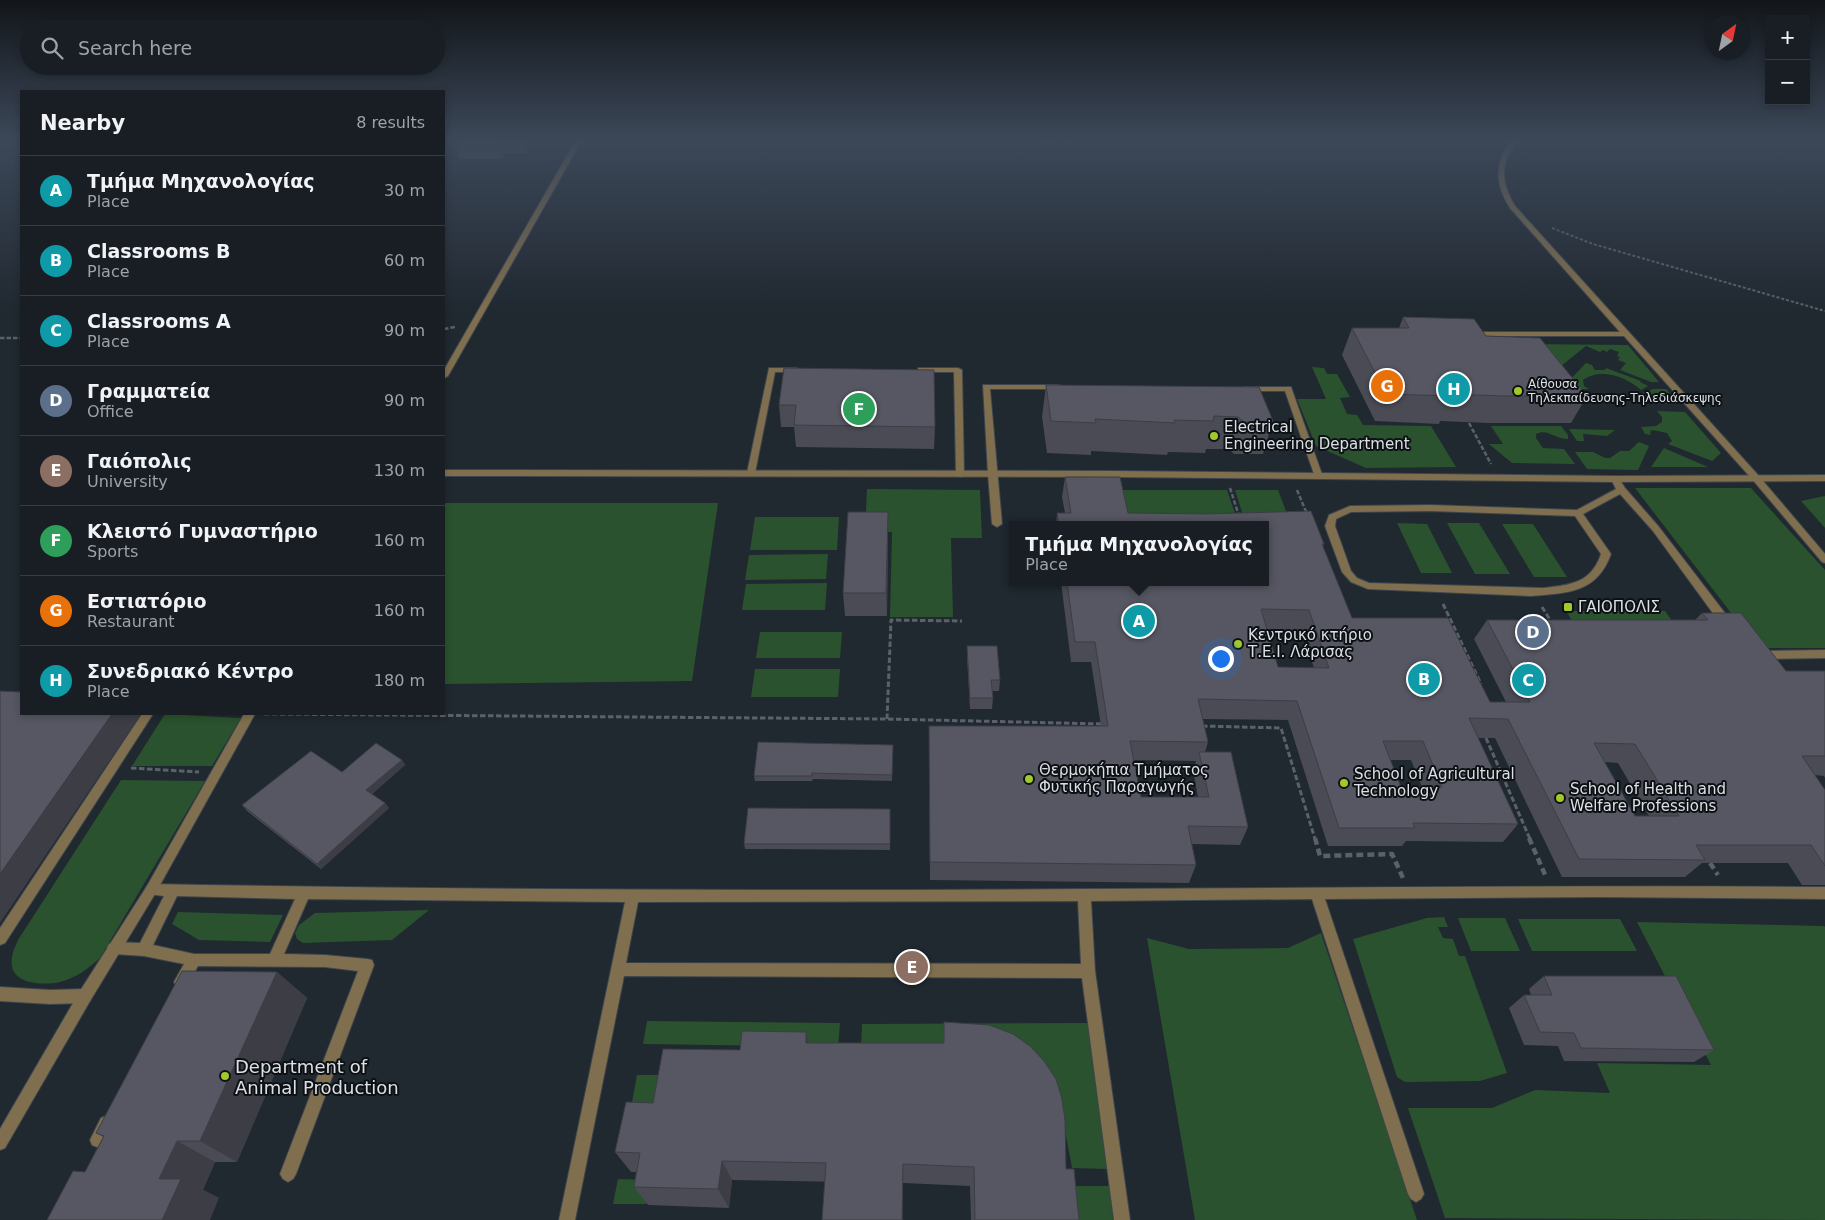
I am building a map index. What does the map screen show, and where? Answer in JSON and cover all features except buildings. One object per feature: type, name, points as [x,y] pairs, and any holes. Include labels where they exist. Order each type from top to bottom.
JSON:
[{"type":"street","points":[[445,374],[546,197]]},
{"type":"street","points":[[1506,197],[1755,478],[1825,560]]},
{"type":"street","points":[[1465,334],[1626,334]]},
{"type":"street","points":[[751,473],[772,370],[801,370]]},
{"type":"street","points":[[909,370],[958,370],[960,474]]},
{"type":"street","points":[[997,524],[986,387],[1064,388]]},
{"type":"street","points":[[1239,389],[1288,389],[1319,476]]},
{"type":"street","points":[[445,474],[751,473],[1615,479],[1825,478]]},
{"type":"street","points":[[1615,479],[1621,490],[1656,529],[1733,632]]},
{"type":"street","points":[[1578,513],[1606,554],[1603,568],[1579,587],[1531,592],[1368,586],[1354,580],[1347,572],[1330,526],[1332,516],[1350,509],[1543,510],[1578,513],[1621,490]]},
{"type":"street","points":[[1751,655],[1825,654]]},
{"type":"street","points":[[0,939],[147,715]]},
{"type":"street","points":[[0,1143],[85,996],[150,890],[249,715]]},
{"type":"street","points":[[150,890],[633,896],[1084,895],[1316,892],[1825,893]]},
{"type":"street","points":[[144,950],[174,890]]},
{"type":"street","points":[[1316,892],[1416,1194]]},
{"type":"street","points":[[274,961],[304,893]]},
{"type":"street","points":[[1084,895],[1088,971],[1122,1220]]},
{"type":"street","points":[[567,1220],[633,896]]},
{"type":"street","points":[[114,948],[144,950],[194,960],[325,961],[367,964],[288,1174]]},
{"type":"street","points":[[177,991],[194,960]]},
{"type":"street","points":[[618,969],[1088,971]]},
{"type":"street","points":[[0,994],[50,997],[85,996]]},
{"type":"street","points":[[97,1140],[111,1113]]},
{"type":"path","points":[[1545,225],[1593,244],[1825,311]]},
{"type":"path","points":[[0,338],[20,338]]},
{"type":"path","points":[[1469,423],[1490,462]]},
{"type":"path","points":[[1230,487],[1241,521]]},
{"type":"path","points":[[1296,487],[1311,523]]},
{"type":"path","points":[[1436,589],[1482,686]]},
{"type":"path","points":[[1531,592],[1556,632]]},
{"type":"path","points":[[887,719],[891,620],[962,621]]},
{"type":"path","points":[[377,715],[887,719],[1104,724]]},
{"type":"path","points":[[1193,726],[1282,728],[1320,856],[1392,854],[1409,892]]},
{"type":"path","points":[[1486,738],[1548,881]]},
{"type":"path","points":[[113,767],[216,773]]},
{"type":"green space","points":[[1512,344],[1628,345],[1659,382],[1651,382],[1620,370],[1626,363],[1618,360],[1620,357],[1617,356],[1619,352],[1610,349],[1607,352],[1603,350],[1600,352],[1586,346],[1550,375]]},
{"type":"green space","points":[[1586,363],[1592,365],[1595,370],[1605,370],[1606,368],[1641,381],[1648,386],[1641,390],[1629,381],[1614,375],[1598,374],[1583,380],[1584,386],[1589,389],[1567,389],[1564,386]]},
{"type":"green space","points":[[1312,367],[1324,368],[1327,374],[1337,374],[1350,397],[1340,398],[1347,414],[1357,415],[1363,425],[1431,426],[1456,467],[1366,468],[1316,446],[1297,399],[1326,399]]},
{"type":"green space","points":[[1653,389],[1666,389],[1679,404],[1651,404],[1642,393]]},
{"type":"green space","points":[[1657,411],[1685,412],[1721,453],[1712,461],[1668,444],[1672,441],[1667,433],[1652,430],[1650,432],[1651,435],[1645,434],[1641,427],[1656,426],[1662,422],[1662,417]]},
{"type":"green space","points":[[1491,426],[1561,426],[1568,435],[1568,439],[1544,432],[1536,434],[1536,438],[1543,448],[1564,449],[1575,464],[1512,463],[1489,444],[1503,444]]},
{"type":"green space","points":[[1569,429],[1615,430],[1607,436],[1583,434],[1584,441],[1577,441]]},
{"type":"green space","points":[[1639,442],[1649,446],[1638,470],[1587,469],[1575,452],[1593,452],[1605,458],[1610,458],[1620,451],[1629,451]]},
{"type":"green space","points":[[1664,448],[1708,467],[1651,467]]},
{"type":"green space","points":[[1635,488],[1751,488],[1825,570],[1825,648],[1758,648]]},
{"type":"green space","points":[[867,489],[980,490],[982,538],[951,538],[953,617],[890,617],[892,532],[865,532]]},
{"type":"green space","points":[[1122,490],[1227,490],[1238,521],[1129,521]]},
{"type":"green space","points":[[1235,490],[1278,490],[1294,532],[1269,526],[1269,521],[1245,521]]},
{"type":"green space","points":[[1825,496],[1825,528],[1801,501]]},
{"type":"green space","points":[[445,503],[718,503],[692,681],[445,684]]},
{"type":"green space","points":[[755,517],[839,517],[837,550],[750,550]]},
{"type":"green space","points":[[1397,523],[1427,524],[1452,573],[1421,573]]},
{"type":"green space","points":[[1447,523],[1479,523],[1510,574],[1475,574]]},
{"type":"green space","points":[[1502,524],[1533,524],[1567,577],[1534,577]]},
{"type":"green space","points":[[828,554],[826,579],[745,580],[749,555]]},
{"type":"green space","points":[[827,583],[825,610],[742,610],[746,584]]},
{"type":"green space","points":[[1566,611],[1665,611],[1683,636],[1582,637]]},
{"type":"green space","points":[[760,632],[842,632],[840,658],[756,658]]},
{"type":"green space","points":[[755,669],[840,669],[838,697],[751,697]]},
{"type":"green space","points":[[164,715],[241,718],[212,766],[132,766]]},
{"type":"green space","points":[[121,780],[205,781],[100,958],[82,973],[60,982],[48,984],[34,983],[21,979],[13,970],[12,962],[12,954],[18,940]]},
{"type":"green space","points":[[429,910],[392,940],[303,943],[297,939],[295,933],[299,925],[315,913]]},
{"type":"green space","points":[[178,912],[283,915],[270,942],[199,940],[172,924]]},
{"type":"green space","points":[[1444,917],[1448,927],[1438,927],[1443,938],[1453,939],[1459,956],[1465,956],[1507,1073],[1480,1081],[1405,1082],[1397,1077],[1353,939],[1427,918]]},
{"type":"green space","points":[[1458,918],[1505,918],[1520,951],[1471,951]]},
{"type":"green space","points":[[1518,919],[1620,919],[1637,951],[1532,951]]},
{"type":"green space","points":[[1637,922],[1825,927],[1825,1220],[1445,1218],[1408,1108],[1492,1108],[1535,1090],[1610,1093],[1597,1063],[1711,1065]]},
{"type":"green space","points":[[1321,933],[1417,1220],[1195,1220],[1147,938],[1189,949],[1288,948]]},
{"type":"green space","points":[[647,1021],[840,1023],[838,1047],[643,1044]]},
{"type":"green space","points":[[1089,1023],[1107,1169],[1072,1168],[1061,1109],[861,1045],[862,1024]]},
{"type":"green space","points":[[637,1075],[666,1075],[661,1108],[631,1108]]},
{"type":"green space","points":[[618,1179],[651,1180],[646,1204],[613,1204]]},
{"type":"green space","points":[[1074,1186],[1109,1186],[1113,1220],[1078,1220]]},
{"type":"place","name":"Εστιατόριο","points":[[1387,386]]},
{"type":"place","name":"Συνεδριακό Κέντρο","points":[[1454,389]]},
{"type":"place","name":"Αίθουσα Τηλεκπαίδευσης-Τηλεδιάσκεψης","points":[[1518,391]]},
{"type":"place","name":"Κλειστό Γυμναστήριο","points":[[859,409]]},
{"type":"place","name":"Electrical Engineering Department","points":[[1214,436]]},
{"type":"place","name":"ΓΑΙΟΠΟΛΙΣ","points":[[1568,607]]},
{"type":"place","name":"Τμήμα Μηχανολογίας","points":[[1139,621]]},
{"type":"place","name":"Γραμματεία","points":[[1533,632]]},
{"type":"place","name":"Κεντρικό κτήριο Τ.Ε.Ι. Λάρισας","points":[[1238,644]]},
{"type":"place","name":"Classrooms B","points":[[1424,679]]},
{"type":"place","name":"Classrooms A","points":[[1528,680]]},
{"type":"place","name":"Θερμοκήπια Τμήματος Φυτικής Παραγωγής","points":[[1029,779]]},
{"type":"place","name":"School of Agricultural Technology","points":[[1344,783]]},
{"type":"place","name":"School of Health and Welfare Professions","points":[[1560,798]]},
{"type":"place","name":"Γαιόπολις","points":[[912,967]]},
{"type":"place","name":"Department of Animal Production","points":[[225,1076]]}]
